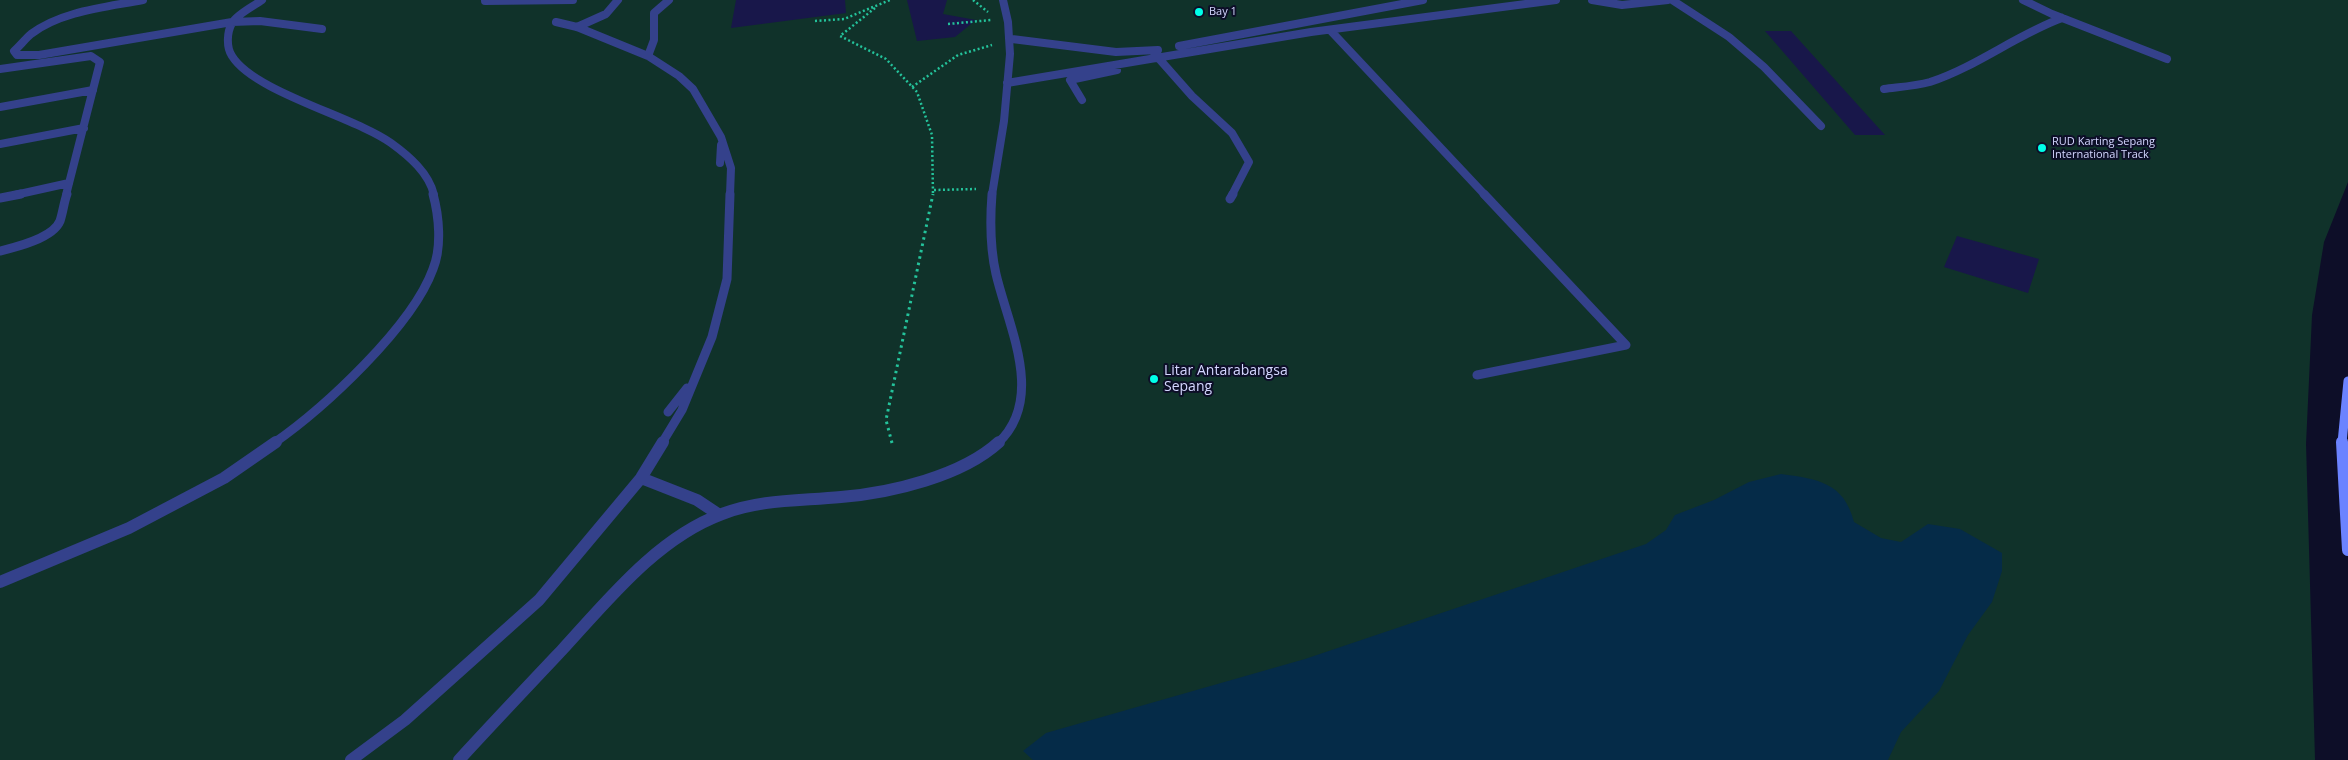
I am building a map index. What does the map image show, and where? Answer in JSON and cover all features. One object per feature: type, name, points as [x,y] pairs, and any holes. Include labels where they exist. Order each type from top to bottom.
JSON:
[{"type":"main road","points":[[2348,381],[2342,438],[2348,550]]},
{"type":"lane","points":[[143,0],[66,19],[43,28],[30,35],[14,51],[17,55],[39,55],[232,22],[260,21],[322,29]]},
{"type":"lane","points":[[0,582],[129,528],[224,478],[297,427],[368,361],[420,297],[434,268],[438,240],[437,217],[431,183],[410,158],[390,142],[270,85],[247,72],[232,56],[227,42],[232,22],[262,0]]},
{"type":"lane","points":[[485,1],[542,2],[573,0]]},
{"type":"lane","points":[[577,27],[611,11],[618,0]]},
{"type":"lane","points":[[648,56],[654,40],[654,14],[669,0]]},
{"type":"lane","points":[[459,760],[469,754],[606,603],[648,563],[679,538],[718,514],[749,504],[777,500],[854,496],[940,475],[994,449],[1009,434],[1018,416],[1022,393],[1020,370],[997,279],[991,229],[990,189],[1000,141],[1012,39],[1009,18],[1003,0]]},
{"type":"lane","points":[[1008,83],[1156,56],[1423,0]]},
{"type":"lane","points":[[1082,100],[1070,80],[1156,56],[1330,30],[1556,0]]},
{"type":"lane","points":[[1592,0],[1622,5],[1670,0],[1729,37],[1764,67],[1821,126]]},
{"type":"lane","points":[[2023,0],[2062,18],[2168,59]]},
{"type":"lane","points":[[1884,89],[1917,85],[1936,80],[1961,69],[2038,26],[2062,18]]},
{"type":"lane","points":[[350,760],[405,720],[539,600],[641,478],[682,410],[712,337],[727,279],[731,168],[721,137],[693,89],[679,76],[648,56],[577,27],[556,22]]},
{"type":"lane","points":[[1330,30],[1626,345],[1477,375]]},
{"type":"lane","points":[[1012,39],[1156,56],[1192,96],[1232,133],[1249,162],[1230,199]]},
{"type":"lane","points":[[0,69],[91,56],[100,62],[59,223],[47,236],[20,247],[0,251]]},
{"type":"lane","points":[[0,107],[93,90]]},
{"type":"lane","points":[[0,144],[84,128]]},
{"type":"lane","points":[[720,163],[721,137]]},
{"type":"lane","points":[[0,198],[69,183]]},
{"type":"lane","points":[[668,412],[693,380]]},
{"type":"lane","points":[[641,478],[697,500],[718,514]]},
{"type":"path","points":[[815,21],[826,22],[842,19],[874,8],[890,0]]},
{"type":"path","points":[[874,8],[840,36],[886,59],[917,92],[932,135],[934,190],[886,420],[892,443]]},
{"type":"path","points":[[948,24],[1009,18]]},
{"type":"path","points":[[912,87],[958,55],[970,50]]},
{"type":"path","points":[[934,190],[962,189]]},
{"type":"green space","name":"Litar Antarabangsa Sepang","points":[[0,0],[2348,0],[2348,182],[2324,242],[2312,315],[2306,444],[2315,760],[0,760]]},
{"type":"water","points":[[1781,474],[1806,478],[1827,485],[1843,498],[1854,522],[1881,538],[1901,542],[1928,524],[1960,529],[2002,553],[2002,571],[1992,602],[1968,635],[1939,691],[1901,732],[1888,760],[1033,760],[1023,751],[1046,733],[1305,659],[1646,544],[1666,530],[1675,515],[1714,500],[1749,482]]},
{"type":"building","points":[[736,0],[845,0],[846,13],[731,28]]},
{"type":"building","points":[[907,0],[947,0],[943,14],[976,20],[955,37],[917,41]]},
{"type":"building","points":[[1765,31],[1791,31],[1885,135],[1855,135]]},
{"type":"building","points":[[1957,236],[2039,259],[2028,293],[1944,267]]},
{"type":"place","name":"Bay 1","points":[[1199,12]]},
{"type":"place","name":"RUD Karting Sepang International Track","points":[[2042,148]]},
{"type":"place","name":"Litar Antarabangsa Sepang","points":[[1154,379]]}]
